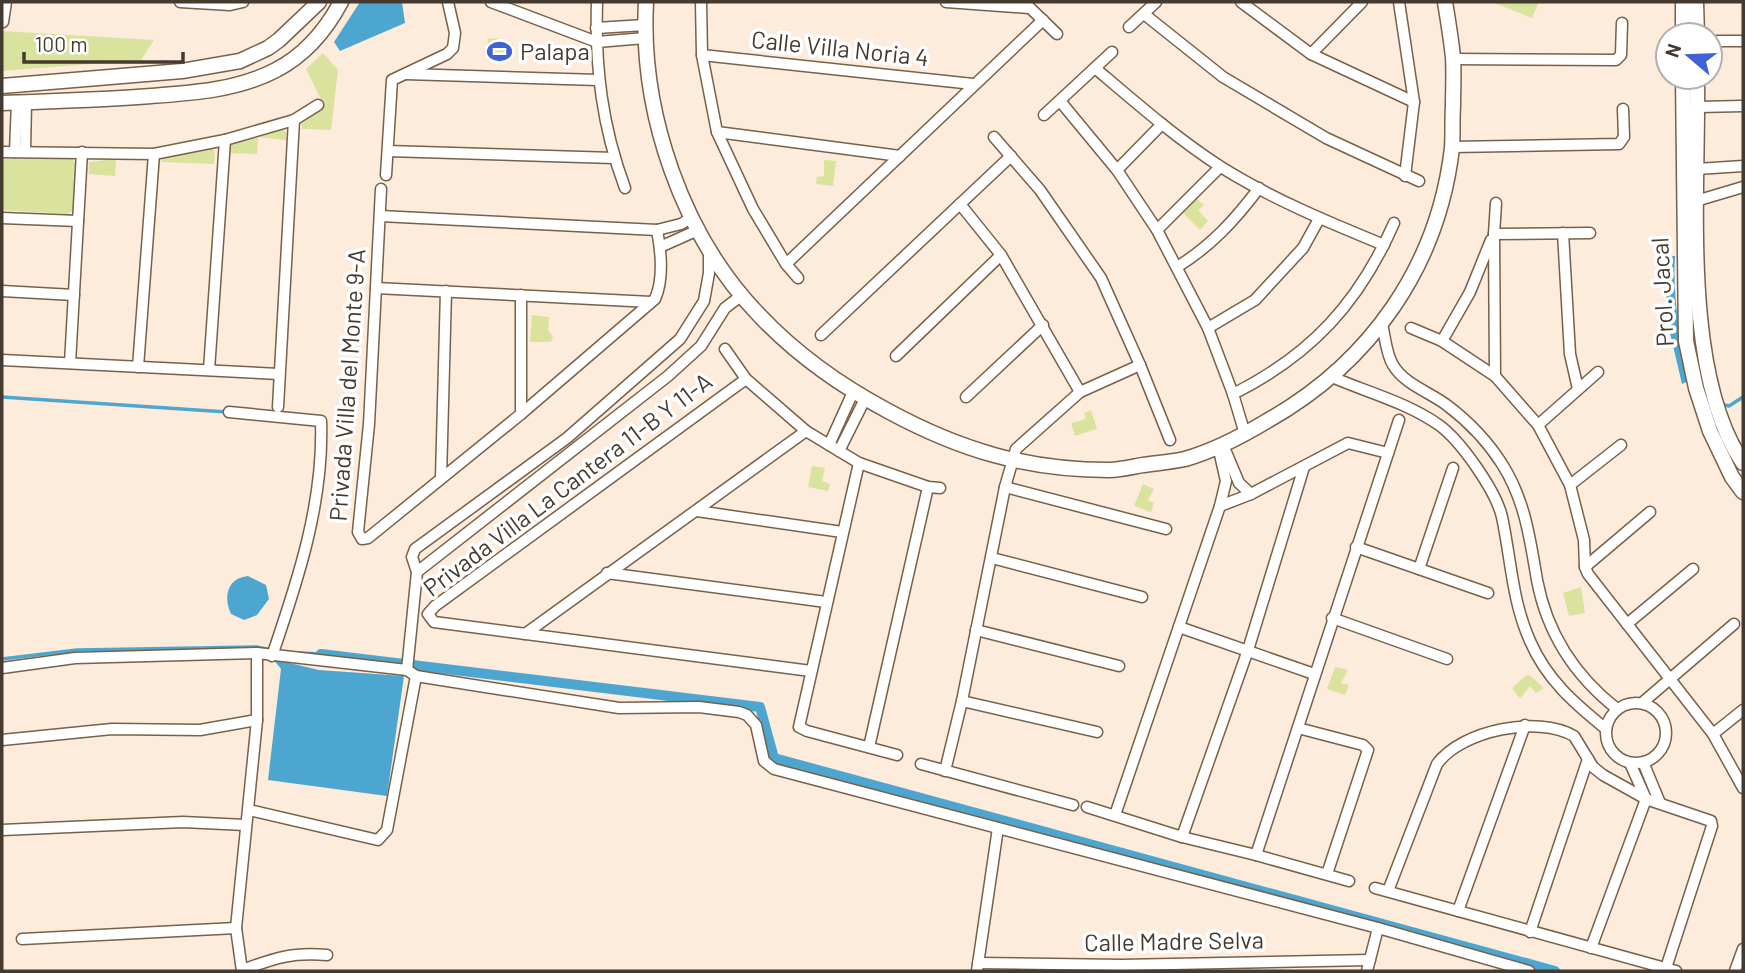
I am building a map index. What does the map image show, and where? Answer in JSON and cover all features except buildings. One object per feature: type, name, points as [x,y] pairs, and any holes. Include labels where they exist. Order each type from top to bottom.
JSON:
[{"type":"street","points":[[3,22],[6,2]]},
{"type":"street","points":[[180,2],[230,5],[243,2]]},
{"type":"street","points":[[2,86],[182,71],[240,61],[268,48],[290,32],[319,2]]},
{"type":"street","points":[[20,152],[21,128],[15,102],[184,94],[238,85],[277,70],[312,44],[341,2]]},
{"type":"street","points":[[386,175],[391,82],[393,78],[447,54],[453,48],[455,33],[448,2]]},
{"type":"street","points":[[491,2],[597,42],[639,32]]},
{"type":"street","points":[[597,2],[598,80],[614,158],[625,188]]},
{"type":"street","points":[[646,2],[639,32],[657,124],[689,227],[758,315],[802,355],[859,395],[916,426],[967,449],[1013,461],[1111,470],[1185,459],[1221,445],[1243,431],[1281,414],[1332,377],[1358,353],[1382,324],[1409,283],[1436,223],[1452,147],[1453,59],[1445,2]]},
{"type":"street","points":[[701,2],[702,55],[717,132],[753,209],[786,264],[798,278]]},
{"type":"street","points":[[946,2],[1027,5],[1057,34]]},
{"type":"street","points":[[1129,27],[1156,2]]},
{"type":"street","points":[[1311,54],[1363,2]]},
{"type":"street","points":[[1399,2],[1414,102],[1405,176]]},
{"type":"street","points":[[1683,2],[1683,21]]},
{"type":"street","points":[[1696,2],[1697,21]]},
{"type":"street","points":[[1248,4],[1311,54],[1414,102]]},
{"type":"street","points":[[1144,14],[1223,77],[1326,138],[1419,181]]},
{"type":"street","points":[[786,264],[1043,20]]},
{"type":"street","points":[[1453,59],[1616,60],[1621,55],[1622,23]]},
{"type":"street","points":[[596,28],[639,32]]},
{"type":"street","points":[[1724,41],[1743,41]]},
{"type":"street","points":[[1044,116],[1112,52]]},
{"type":"street","name":"Calle Villa Noria 4","points":[[702,55],[973,84]]},
{"type":"street","points":[[1095,68],[1162,124],[1220,167],[1319,219],[1384,245]]},
{"type":"street","points":[[182,71],[184,94]]},
{"type":"street","points":[[403,74],[598,80]]},
{"type":"street","name":"Prol. Jacal","points":[[1684,91],[1690,203],[1706,368],[1723,423],[1743,463]]},
{"type":"street","points":[[1697,91],[1697,169],[1690,203],[1743,187]]},
{"type":"street","points":[[1060,101],[1117,170],[1157,230],[1208,328],[1233,394],[1243,431]]},
{"type":"street","points":[[2,152],[154,153],[225,140],[293,120],[318,105]]},
{"type":"street","points":[[1698,107],[1743,106]]},
{"type":"street","points":[[1452,147],[1619,144],[1624,137],[1623,109]]},
{"type":"street","points":[[278,407],[293,120]]},
{"type":"street","points":[[1117,170],[1162,124]]},
{"type":"street","points":[[717,132],[900,156]]},
{"type":"street","points":[[994,137],[1040,190],[1101,278],[1170,440]]},
{"type":"street","points":[[209,370],[225,140]]},
{"type":"street","points":[[388,151],[614,158]]},
{"type":"street","points":[[70,363],[82,152]]},
{"type":"street","points":[[138,367],[154,153]]},
{"type":"street","points":[[821,335],[1011,156]]},
{"type":"street","points":[[1697,169],[1743,166]]},
{"type":"street","points":[[1157,230],[1220,167]]},
{"type":"street","points":[[1177,267],[1199,253],[1236,220],[1259,188]]},
{"type":"street","name":"Privada Villa del Monte 9-A","points":[[381,189],[369,424],[358,534],[362,539],[368,538],[521,414],[651,302]]},
{"type":"street","points":[[1495,376],[1496,203]]},
{"type":"street","name":"Prol. Jacal","points":[[1690,203],[1685,341],[1710,431],[1732,477],[1743,492]]},
{"type":"street","points":[[960,204],[1001,255],[1080,391]]},
{"type":"street","name":"Privada Villa del Monte 9-A","points":[[380,216],[657,230],[689,227]]},
{"type":"street","points":[[2,218],[78,221]]},
{"type":"street","points":[[1208,328],[1255,300],[1303,248],[1319,219]]},
{"type":"street","points":[[1233,394],[1303,351],[1352,300],[1370,273],[1394,223]]},
{"type":"street","points":[[660,247],[689,227]]},
{"type":"street","points":[[376,288],[651,302],[659,286],[660,247],[657,230]]},
{"type":"street","points":[[1563,233],[1570,354],[1578,389]]},
{"type":"street","points":[[1494,234],[1590,233]]},
{"type":"street","points":[[1442,341],[1470,292],[1494,234]]},
{"type":"street","points":[[248,810],[378,840],[387,830],[411,673],[417,572],[412,557],[415,549],[567,438],[680,339],[704,301],[709,273],[709,250]]},
{"type":"street","points":[[896,356],[1001,255]]},
{"type":"street","points":[[2,291],[74,295]]},
{"type":"street","points":[[441,478],[446,291]]},
{"type":"street","points":[[521,295],[521,414]]},
{"type":"street","points":[[417,572],[687,359],[701,346],[725,308],[742,295]]},
{"type":"street","points":[[1382,324],[1391,362],[1401,376],[1448,406],[1480,436],[1502,464],[1519,495],[1532,542],[1538,583],[1553,631],[1572,665],[1597,693],[1617,709]]},
{"type":"street","points":[[966,397],[1043,325]]},
{"type":"street","points":[[1411,328],[1442,341],[1495,376],[1538,425],[1570,485],[1584,540],[1585,567],[1592,581],[1713,734],[1743,788]]},
{"type":"street","name":"Privada Villa La Cantera 11-B Y 11-A","points":[[725,349],[746,379],[806,431],[859,463],[934,487],[869,747]]},
{"type":"street","points":[[2,360],[279,374]]},
{"type":"street","points":[[945,771],[1013,461],[1080,391],[1140,365]]},
{"type":"street","points":[[1538,425],[1598,372]]},
{"type":"street","points":[[1332,377],[1395,400],[1440,426],[1473,460],[1502,514],[1511,579],[1520,617],[1530,641],[1541,663],[1566,696],[1606,729]]},
{"type":"street","name":"Privada Villa La Cantera 11-B Y 11-A","points":[[746,379],[446,597],[428,614],[434,622],[811,671]]},
{"type":"street","points":[[834,448],[859,395]]},
{"type":"street","points":[[229,412],[321,421],[322,443],[315,505],[301,567],[272,656]]},
{"type":"street","points":[[1256,855],[1399,420]]},
{"type":"street","points":[[526,634],[806,431]]},
{"type":"street","points":[[1220,506],[1251,494],[1348,443],[1388,453]]},
{"type":"street","points":[[1570,485],[1621,444]]},
{"type":"street","points":[[1221,445],[1226,461],[1239,483],[1251,494]]},
{"type":"street","points":[[537,461],[545,473]]},
{"type":"street","points":[[1115,816],[1220,506],[1225,490],[1226,461]]},
{"type":"street","points":[[859,463],[799,727],[897,755]]},
{"type":"street","points":[[1182,837],[1248,650],[1304,467]]},
{"type":"street","points":[[1419,569],[1453,468]]},
{"type":"street","points":[[1006,488],[1166,529]]},
{"type":"street","points":[[697,511],[842,532]]},
{"type":"street","points":[[1585,567],[1650,512]]},
{"type":"street","points":[[1356,547],[1488,593]]},
{"type":"street","points":[[992,558],[1142,597]]},
{"type":"street","points":[[1627,624],[1693,569]]},
{"type":"street","points":[[607,573],[826,602]]},
{"type":"street","points":[[1332,618],[1447,659]]},
{"type":"street","points":[[1642,703],[1734,624]]},
{"type":"street","points":[[1179,627],[1314,674]]},
{"type":"street","points":[[976,630],[1119,666]]},
{"type":"street","points":[[257,653],[257,720],[236,928],[242,971],[279,957],[301,953],[327,955]]},
{"type":"street","points":[[2,668],[75,658],[257,653],[411,673],[619,708],[699,707],[739,712],[747,715],[756,725],[764,761],[771,768],[1378,928],[1529,971]]},
{"type":"street","points":[[962,701],[1097,732]]},
{"type":"street","points":[[1628,703],[1642,703],[1661,714],[1666,725],[1666,738],[1662,750],[1653,759],[1630,763],[1611,750],[1606,740],[1606,729],[1609,718],[1617,709],[1628,703]]},
{"type":"street","points":[[1713,734],[1743,710]]},
{"type":"street","points":[[2,740],[113,729],[200,730],[257,720]]},
{"type":"street","points":[[1458,911],[1525,725]]},
{"type":"street","points":[[1376,888],[1671,970],[1712,826],[1711,821],[1646,799],[1603,775],[1569,733],[1539,725],[1493,731],[1460,746],[1440,761],[1388,891]]},
{"type":"street","points":[[1298,727],[1363,746],[1368,750],[1327,874]]},
{"type":"street","points":[[1530,932],[1588,759]]},
{"type":"street","points":[[1643,762],[1660,803]]},
{"type":"street","points":[[1591,948],[1646,799],[1630,763]]},
{"type":"street","points":[[921,764],[1073,805]]},
{"type":"street","points":[[1087,807],[1182,837],[1349,881]]},
{"type":"street","points":[[2,830],[183,822],[246,825]]},
{"type":"street","points":[[978,967],[998,828]]},
{"type":"street","points":[[22,939],[236,928]]},
{"type":"street","points":[[1368,966],[1378,928]]},
{"type":"street","points":[[1735,971],[1743,950]]},
{"type":"street","name":"Calle Madre Selva","points":[[978,967],[1368,966]]},
{"type":"green space","points":[[1492,2],[1539,2],[1532,18]]},
{"type":"green space","points":[[2,31],[154,40],[141,60],[2,71]]},
{"type":"green space","name":"Palapa","points":[[498,38],[497,45],[513,44],[511,59],[487,58],[488,39]]},
{"type":"green space","points":[[323,53],[338,70],[331,130],[302,129],[302,123],[320,110],[323,104],[306,69]]},
{"type":"green space","points":[[282,129],[286,132],[286,140],[258,137],[257,154],[230,153],[233,143]]},
{"type":"green space","points":[[212,148],[215,152],[214,164],[161,162],[163,156]]},
{"type":"green space","points":[[2,159],[72,159],[75,163],[73,211],[67,214],[2,210]]},
{"type":"green space","points":[[116,159],[115,176],[89,174],[89,162]]},
{"type":"green space","points":[[824,160],[836,161],[833,186],[816,184],[817,177],[824,176]]},
{"type":"green space","points":[[1197,199],[1204,205],[1198,210],[1208,221],[1200,230],[1183,213]]},
{"type":"green space","points":[[532,315],[549,317],[548,330],[553,337],[551,342],[530,342]]},
{"type":"green space","points":[[1091,410],[1097,429],[1075,436],[1071,423],[1086,419],[1084,413]]},
{"type":"green space","points":[[812,466],[825,468],[822,481],[830,484],[828,491],[808,487]]},
{"type":"green space","points":[[1143,484],[1154,489],[1148,500],[1154,503],[1151,512],[1134,506]]},
{"type":"green space","points":[[1581,587],[1585,613],[1569,616],[1563,593]]},
{"type":"green space","points":[[1335,667],[1348,670],[1341,683],[1349,685],[1345,695],[1327,689]]},
{"type":"green space","points":[[1528,674],[1544,688],[1536,693],[1530,686],[1520,699],[1512,688]]},
{"type":"water","points":[[360,2],[402,2],[405,23],[340,51],[334,42]]},
{"type":"water","points":[[1675,256],[1676,303],[1688,381],[1682,384],[1670,333],[1663,257]]},
{"type":"water","points":[[248,576],[266,585],[269,599],[257,615],[244,620],[231,614],[227,595],[235,580]]},
{"type":"water","points":[[273,659],[319,670],[404,676],[387,796],[268,780],[281,669]]},
{"type":"waterway","points":[[2,397],[227,412]]},
{"type":"waterway","points":[[1720,404],[1729,406],[1743,397]]},
{"type":"waterway","points":[[2,659],[77,650],[267,649]]},
{"type":"waterway","points":[[299,653],[321,654]]},
{"type":"waterway","points":[[321,654],[760,707],[774,758],[1555,971]]},
{"type":"place","name":"Palapa","points":[[500,52]]}]
